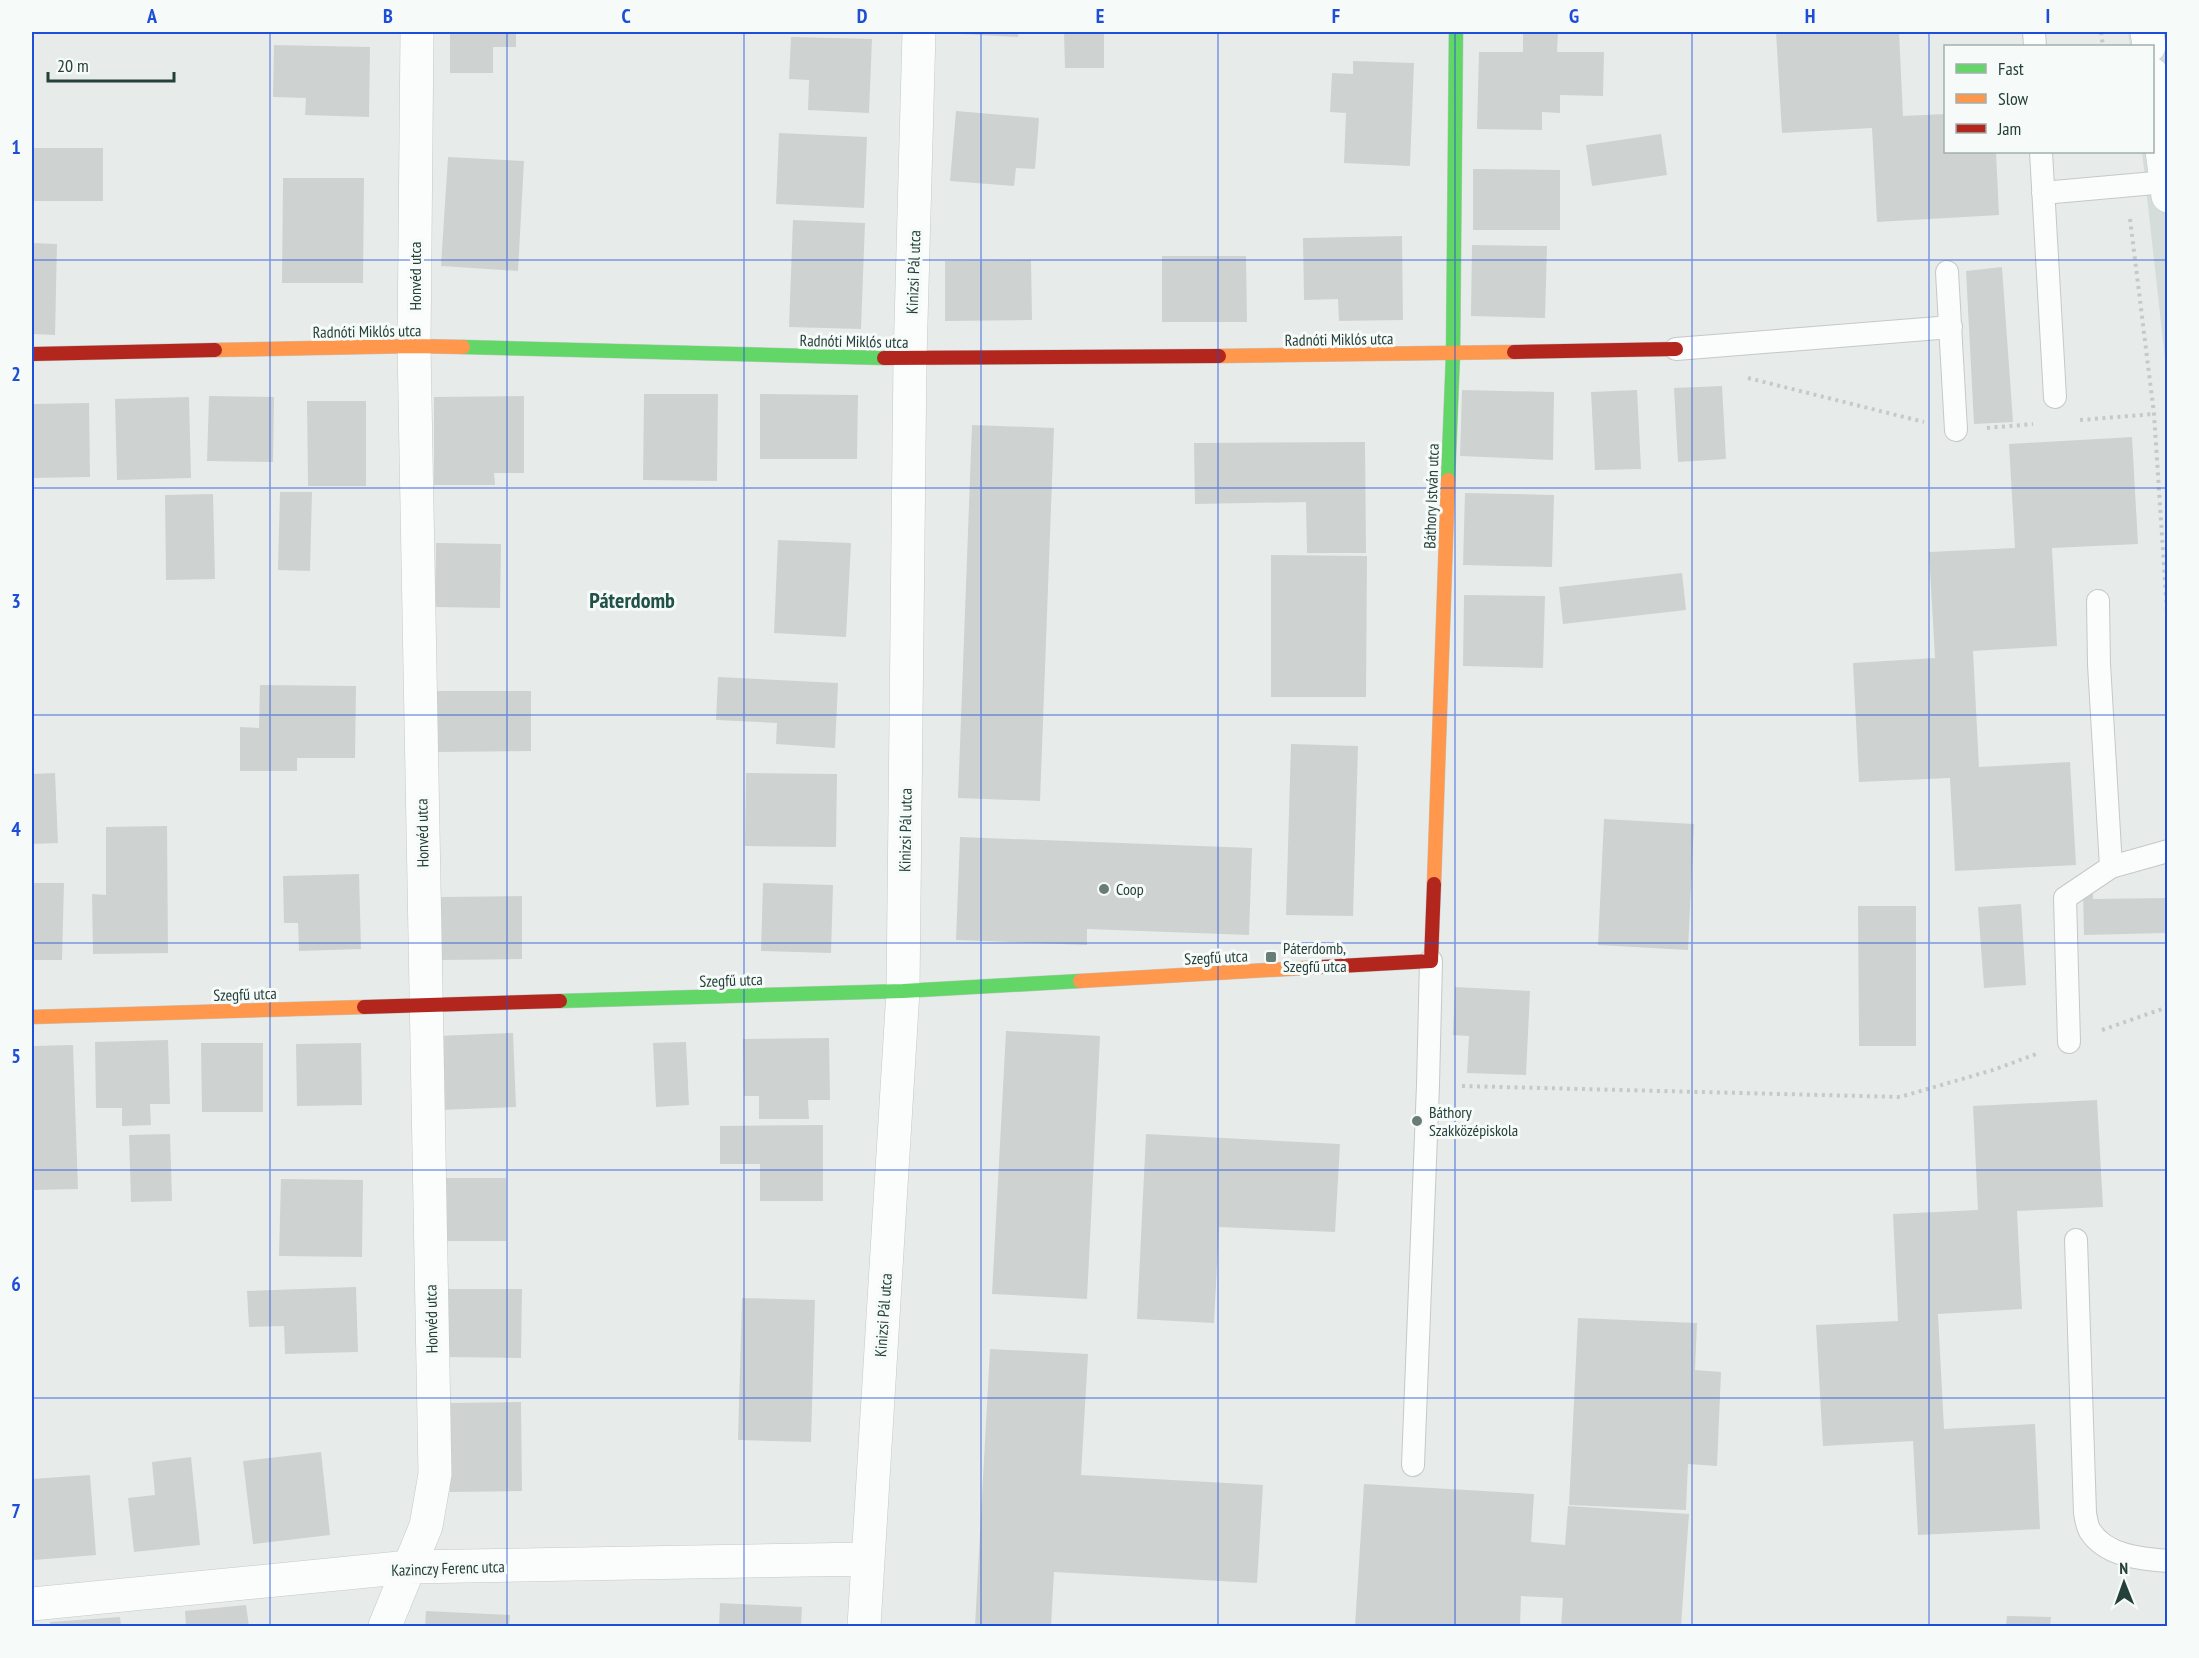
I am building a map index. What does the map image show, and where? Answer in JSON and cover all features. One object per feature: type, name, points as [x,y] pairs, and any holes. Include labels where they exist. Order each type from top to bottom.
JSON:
[{"type":"street","name":"Honvéd utca","points":[[385,1626],[426,1526],[435,1474],[414,346],[417,32]]},
{"type":"street","name":"Kinizsi Pál utca","points":[[864,1626],[903,991],[910,359],[920,32]]},
{"type":"street","name":"Báthory István utca","points":[[1431,961],[1453,354],[1456,32]]},
{"type":"street","points":[[2154,89],[2167,189]]},
{"type":"street","name":"Radnóti Miklós utca","points":[[32,354],[414,346],[910,359],[1453,354],[1676,349]]},
{"type":"street","name":"Szegfű utca","points":[[32,1017],[903,991],[1431,961]]},
{"type":"street","name":"Kazinczy Ferenc utca","points":[[32,1604],[409,1568],[867,1559]]},
{"type":"lane","points":[[2041,153],[2055,397]]},
{"type":"lane","points":[[2043,193],[2126,186],[2167,189]]},
{"type":"lane","points":[[1947,272],[1956,430]]},
{"type":"lane","points":[[1676,349],[1951,327]]},
{"type":"lane","points":[[2098,601],[2099,664],[2111,867]]},
{"type":"lane","points":[[2069,1042],[2065,898],[2111,867],[2168,851]]},
{"type":"lane","points":[[1413,1465],[1431,961]]},
{"type":"lane","points":[[2076,1240],[2085,1513],[2089,1530],[2098,1541],[2115,1551],[2136,1558],[2168,1561]]},
{"type":"path","points":[[2126,186],[2154,414],[2168,627]]},
{"type":"path","points":[[1746,378],[1928,423]]},
{"type":"path","points":[[1428,1085],[1900,1097],[1993,1070]]},
{"type":"shaded area","points":[[2128,32],[2167,32],[2167,377],[2142,153],[2154,153],[2154,45],[2130,45]]},
{"type":"building","points":[[450,32],[516,32],[516,47],[493,47],[493,73],[450,73]]},
{"type":"building","points":[[960,32],[1019,32],[1018,37],[960,34]]},
{"type":"building","points":[[1064,32],[1104,32],[1104,68],[1065,68]]},
{"type":"building","points":[[1523,32],[1558,32],[1557,52],[1604,52],[1603,96],[1560,95],[1560,113],[1542,112],[1542,130],[1477,129],[1479,52],[1523,52]]},
{"type":"building","points":[[1776,32],[1899,32],[1903,116],[1944,114],[1944,153],[1996,153],[1999,215],[1877,222],[1872,128],[1782,133]]},
{"type":"building","points":[[791,37],[872,39],[869,113],[808,110],[809,80],[789,79]]},
{"type":"building","points":[[274,45],[370,47],[369,117],[305,115],[306,98],[273,97]]},
{"type":"building","points":[[1353,61],[1414,63],[1410,166],[1344,163],[1346,113],[1330,112],[1332,73],[1353,74]]},
{"type":"building","points":[[956,111],[1039,118],[1035,169],[1016,168],[1014,186],[950,181]]},
{"type":"building","points":[[779,133],[867,137],[864,208],[776,204]]},
{"type":"building","points":[[1661,134],[1667,175],[1592,186],[1586,145]]},
{"type":"building","points":[[32,148],[103,148],[103,201],[32,201]]},
{"type":"building","points":[[448,157],[524,161],[518,271],[441,266]]},
{"type":"building","points":[[1473,169],[1560,170],[1560,230],[1473,230]]},
{"type":"building","points":[[283,178],[364,178],[363,283],[282,283]]},
{"type":"building","points":[[793,220],[865,223],[861,329],[789,327]]},
{"type":"building","points":[[1402,236],[1403,320],[1339,321],[1338,299],[1304,300],[1303,238]]},
{"type":"building","points":[[32,243],[57,244],[55,335],[32,334]]},
{"type":"building","points":[[1472,245],[1547,246],[1545,318],[1471,316]]},
{"type":"building","points":[[1162,256],[1246,256],[1247,322],[1162,322]]},
{"type":"building","points":[[1031,260],[1032,320],[945,321],[945,261]]},
{"type":"building","points":[[2002,267],[2013,422],[1974,424],[1966,271]]},
{"type":"building","points":[[1722,386],[1726,459],[1678,462],[1674,388]]},
{"type":"building","points":[[1462,390],[1554,392],[1553,460],[1460,456]]},
{"type":"building","points":[[1637,390],[1641,469],[1595,470],[1591,392]]},
{"type":"building","points":[[644,394],[718,394],[717,481],[643,480]]},
{"type":"building","points":[[760,394],[858,395],[857,459],[760,459]]},
{"type":"building","points":[[209,396],[274,397],[273,462],[207,461]]},
{"type":"building","points":[[524,396],[524,473],[494,473],[495,485],[434,485],[434,397]]},
{"type":"building","points":[[189,397],[191,478],[117,480],[115,399]]},
{"type":"building","points":[[307,401],[366,401],[366,486],[308,486]]},
{"type":"building","points":[[89,403],[90,477],[32,478],[32,404]]},
{"type":"building","points":[[972,425],[1054,428],[1040,801],[958,798]]},
{"type":"building","points":[[2132,437],[2138,544],[2052,548],[2057,646],[1973,651],[1979,767],[2070,762],[2076,865],[1955,871],[1950,778],[1859,782],[1853,663],[1935,658],[1929,552],[2015,548],[2009,444]]},
{"type":"building","points":[[1365,442],[1366,553],[1307,553],[1306,502],[1195,504],[1194,443]]},
{"type":"building","points":[[280,492],[312,492],[310,571],[278,570]]},
{"type":"building","points":[[1465,493],[1554,495],[1552,567],[1463,565]]},
{"type":"building","points":[[213,494],[215,579],[166,580],[165,495]]},
{"type":"building","points":[[778,540],[851,543],[846,637],[774,633]]},
{"type":"building","points":[[436,543],[501,544],[500,608],[435,607]]},
{"type":"building","points":[[1271,555],[1367,556],[1366,697],[1271,697]]},
{"type":"building","points":[[1682,573],[1686,610],[1563,624],[1559,587]]},
{"type":"building","points":[[1464,595],[1545,596],[1543,668],[1463,666]]},
{"type":"building","points":[[718,677],[838,683],[835,748],[776,744],[777,723],[716,720]]},
{"type":"building","points":[[260,685],[356,686],[355,758],[297,758],[297,771],[240,771],[240,727],[259,728]]},
{"type":"building","points":[[436,691],[531,691],[531,751],[436,752]]},
{"type":"building","points":[[1291,744],[1358,746],[1353,916],[1286,915]]},
{"type":"building","points":[[55,773],[58,843],[32,844],[32,774]]},
{"type":"building","points":[[746,773],[837,774],[836,847],[745,846]]},
{"type":"building","points":[[1604,819],[1694,824],[1688,950],[1598,945]]},
{"type":"building","points":[[167,826],[168,953],[93,954],[92,894],[106,895],[106,827]]},
{"type":"building","name":"Coop","points":[[960,837],[1252,848],[1249,935],[1087,929],[1087,945],[956,940]]},
{"type":"building","points":[[359,874],[361,949],[299,951],[298,923],[284,923],[283,876]]},
{"type":"building","points":[[32,883],[64,883],[62,960],[32,960]]},
{"type":"building","points":[[763,883],[833,885],[831,953],[761,951]]},
{"type":"building","points":[[2083,892],[2093,892],[2093,899],[2167,898],[2167,933],[2084,935]]},
{"type":"building","points":[[522,896],[522,959],[442,960],[441,897]]},
{"type":"building","points":[[2021,904],[2026,985],[1984,988],[1978,907]]},
{"type":"building","points":[[1858,906],[1916,906],[1916,1046],[1859,1046]]},
{"type":"building","points":[[1455,987],[1530,991],[1526,1075],[1467,1073],[1469,1036],[1453,1035]]},
{"type":"building","points":[[1006,1031],[1100,1036],[1087,1299],[992,1294]]},
{"type":"building","points":[[513,1033],[516,1107],[440,1110],[437,1036]]},
{"type":"building","points":[[829,1038],[830,1100],[808,1100],[809,1119],[759,1119],[759,1096],[744,1096],[743,1039]]},
{"type":"building","points":[[168,1040],[170,1104],[150,1104],[151,1125],[122,1126],[122,1108],[96,1108],[95,1042]]},
{"type":"building","points":[[686,1042],[689,1105],[656,1107],[653,1043]]},
{"type":"building","points":[[201,1043],[263,1043],[263,1112],[202,1112]]},
{"type":"building","points":[[361,1043],[362,1105],[297,1106],[296,1044]]},
{"type":"building","points":[[73,1045],[78,1189],[32,1190],[32,1046]]},
{"type":"building","points":[[2097,1100],[2103,1207],[2017,1211],[2022,1309],[1938,1314],[1944,1429],[2035,1424],[2040,1529],[1918,1535],[1913,1441],[1823,1446],[1816,1325],[1898,1321],[1893,1214],[1978,1210],[1973,1106]]},
{"type":"building","points":[[823,1125],[823,1201],[760,1201],[760,1164],[720,1164],[720,1126]]},
{"type":"building","points":[[170,1134],[172,1201],[131,1202],[129,1135]]},
{"type":"building","points":[[1146,1134],[1340,1144],[1335,1232],[1219,1227],[1214,1323],[1137,1319]]},
{"type":"building","points":[[437,1178],[506,1178],[506,1241],[437,1241]]},
{"type":"building","points":[[281,1179],[363,1180],[362,1257],[279,1256]]},
{"type":"building","points":[[356,1287],[358,1352],[285,1354],[284,1326],[249,1327],[247,1291]]},
{"type":"building","points":[[448,1289],[522,1289],[521,1358],[447,1357]]},
{"type":"building","points":[[742,1298],[815,1300],[811,1442],[738,1440]]},
{"type":"building","points":[[1578,1318],[1697,1323],[1695,1370],[1721,1372],[1717,1466],[1688,1464],[1686,1510],[1569,1505]]},
{"type":"building","points":[[990,1349],[1088,1354],[1081,1475],[1263,1485],[1257,1583],[1054,1572],[1051,1626],[975,1626]]},
{"type":"building","points":[[521,1402],[522,1491],[450,1492],[449,1403]]},
{"type":"building","points":[[321,1452],[330,1535],[253,1544],[243,1461]]},
{"type":"building","points":[[191,1457],[200,1545],[134,1552],[128,1498],[155,1495],[152,1462]]},
{"type":"building","points":[[90,1475],[96,1555],[34,1560],[32,1479]]},
{"type":"building","points":[[1364,1484],[1534,1494],[1531,1542],[1565,1545],[1568,1506],[1689,1514],[1681,1626],[1561,1626],[1563,1598],[1521,1596],[1520,1626],[1355,1626]]},
{"type":"building","points":[[720,1603],[802,1607],[801,1626],[719,1626]]},
{"type":"building","points":[[246,1605],[249,1626],[186,1626],[185,1611]]},
{"type":"building","points":[[426,1611],[510,1615],[509,1626],[425,1626]]},
{"type":"building","points":[[2007,1616],[2051,1617],[2050,1626],[2006,1626]]},
{"type":"building","points":[[120,1617],[121,1626],[50,1626],[50,1622]]},
{"type":"traffic: fast","points":[[1448,480],[1453,354],[1456,32]]},
{"type":"traffic: fast","points":[[463,347],[884,358]]},
{"type":"traffic: fast","points":[[560,1001],[903,991],[1080,981]]},
{"type":"traffic: slow","points":[[215,350],[463,347]]},
{"type":"traffic: slow","points":[[1219,356],[1514,352]]},
{"type":"traffic: slow","points":[[1434,884],[1448,480]]},
{"type":"traffic: slow","points":[[1080,981],[1321,967]]},
{"type":"traffic: slow","points":[[32,1017],[364,1007]]},
{"type":"traffic: jam","points":[[1514,352],[1676,349]]},
{"type":"traffic: jam","points":[[32,354],[215,350]]},
{"type":"traffic: jam","points":[[884,358],[1219,356]]},
{"type":"traffic: jam","points":[[1321,967],[1431,961],[1434,884]]},
{"type":"traffic: jam","points":[[364,1007],[560,1001]]},
{"type":"place","name":"Coop","points":[[1104,889]]},
{"type":"place","name":"Páterdomb, Szegfű utca","points":[[1271,957]]},
{"type":"place","name":"Báthory Szakközépiskola","points":[[1417,1121]]},
{"type":"district","name":"Páterdomb","points":[[632,600]]}]
